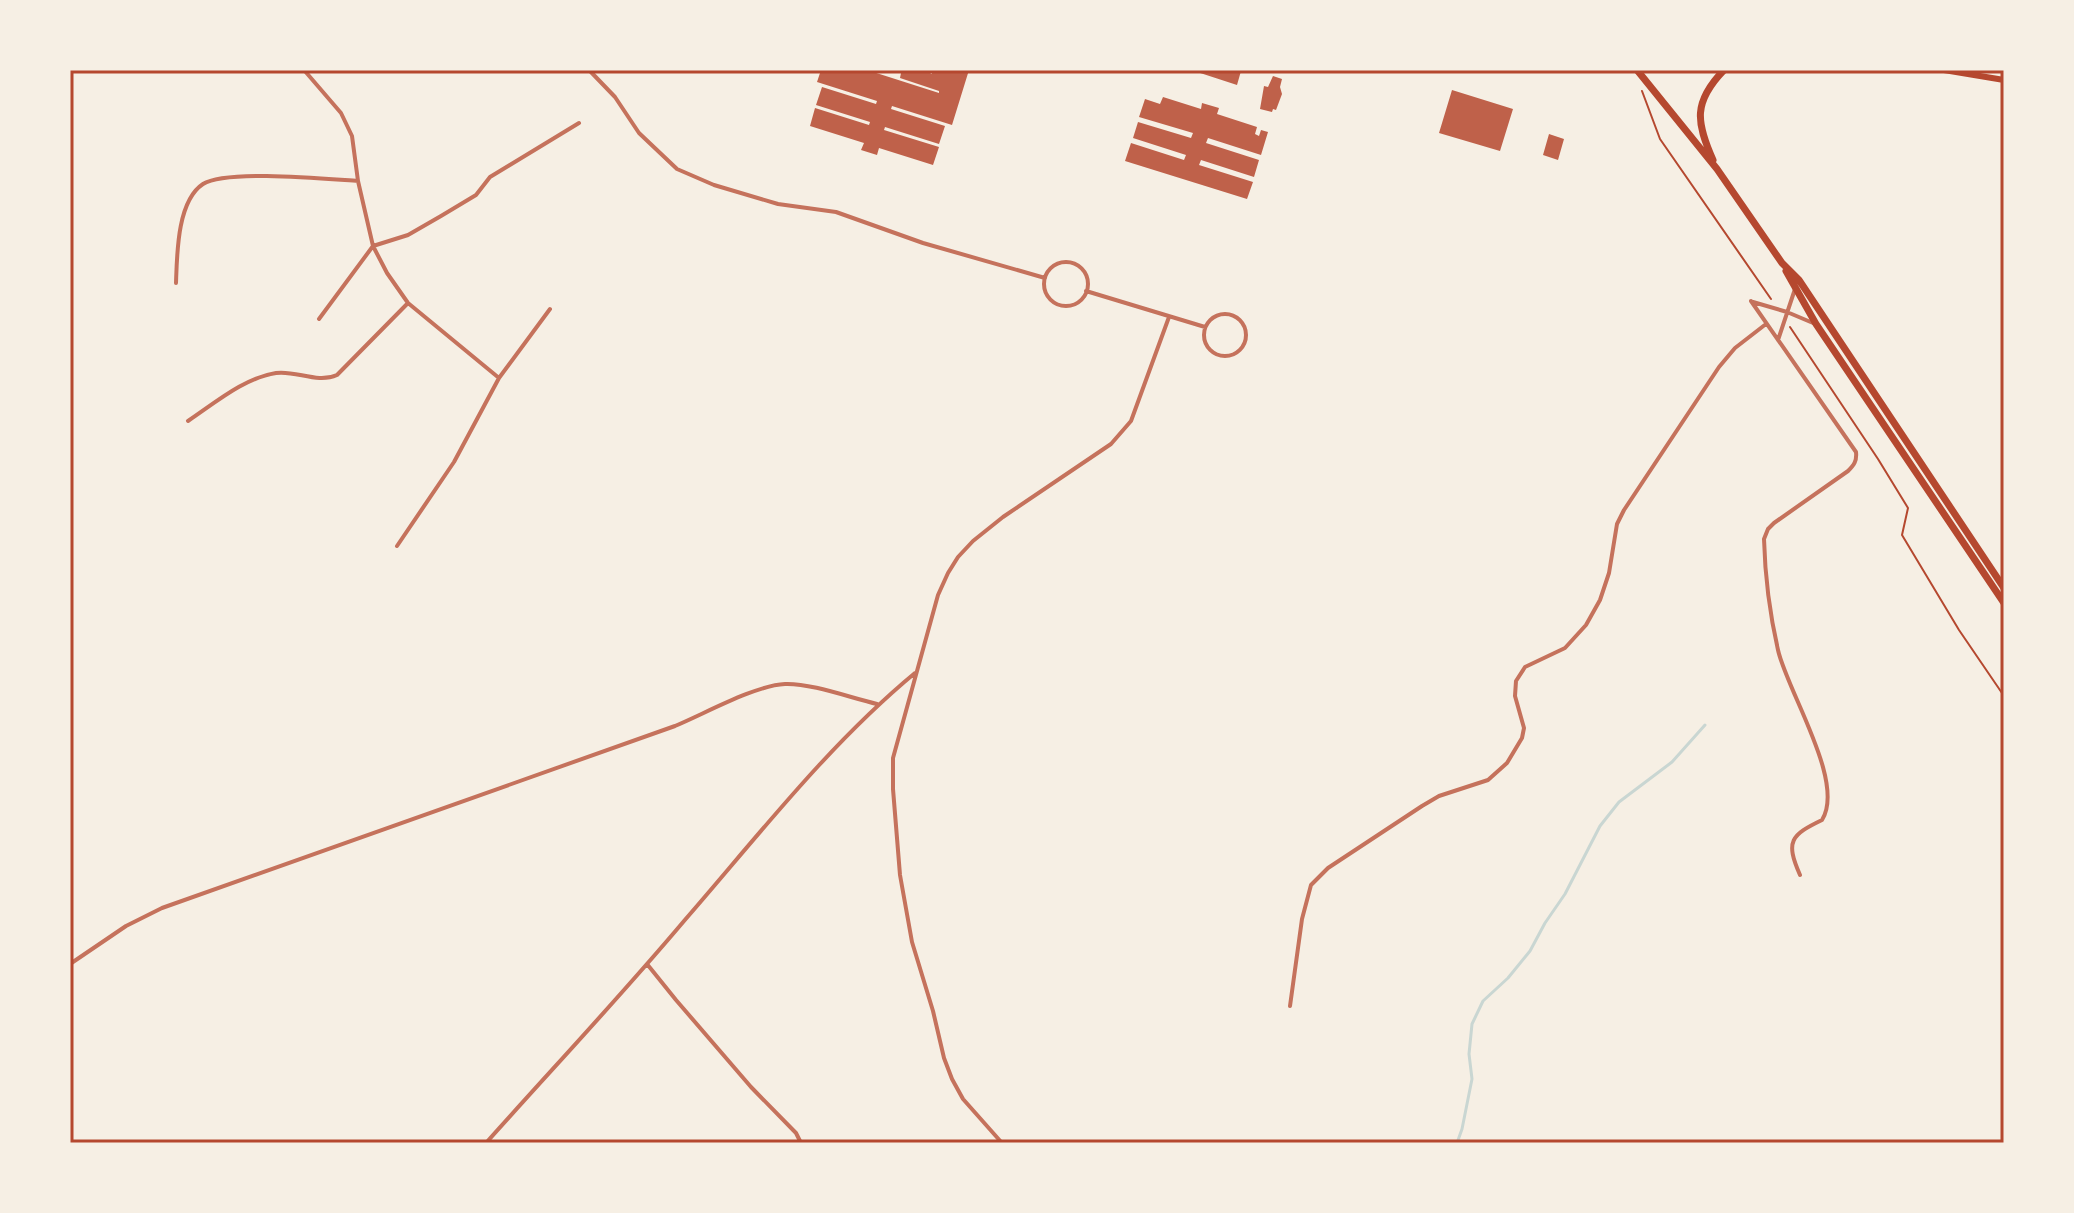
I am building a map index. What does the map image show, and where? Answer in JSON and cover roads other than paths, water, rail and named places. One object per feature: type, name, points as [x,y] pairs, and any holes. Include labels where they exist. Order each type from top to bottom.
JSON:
[{"type":"main road","points":[[1637,70],[1717,169],[1782,263],[1816,324],[2004,603]]},
{"type":"main road","points":[[1717,169],[1702,137],[1699,121],[1703,97],[1724,70]]},
{"type":"main road","points":[[1944,70],[2004,80]]},
{"type":"main road","points":[[1782,263],[1799,280],[2004,588]]},
{"type":"street","points":[[304,70],[341,113],[352,136],[358,181],[373,246],[387,273],[408,303],[499,378]]},
{"type":"street","points":[[589,70],[615,97],[639,133],[677,169],[714,185],[769,202],[836,212],[923,243],[1045,278]]},
{"type":"street","points":[[319,319],[373,246],[408,235],[453,209],[476,195],[490,177],[579,123]]},
{"type":"street","points":[[176,283],[177,241],[183,216],[203,184],[220,178],[244,176],[358,181]]},
{"type":"street","points":[[1063,262],[1072,263],[1085,274],[1088,282],[1086,291],[1076,304],[1059,305],[1046,294],[1044,286],[1048,270],[1063,262]]},
{"type":"street","points":[[1778,340],[1799,280]]},
{"type":"street","points":[[1086,291],[1205,327]]},
{"type":"street","points":[[1800,875],[1793,855],[1793,840],[1799,831],[1825,817],[1827,791],[1821,763],[1778,653],[1764,539],[1774,523],[1848,471],[1857,457],[1751,301],[1816,324]]},
{"type":"street","points":[[188,421],[262,376],[278,372],[314,378],[337,375],[408,303]]},
{"type":"street","points":[[397,546],[454,462],[499,378],[550,309]]},
{"type":"street","points":[[1216,315],[1232,315],[1246,331],[1243,346],[1228,356],[1212,351],[1206,344],[1205,327],[1216,315]]},
{"type":"street","points":[[1002,1143],[963,1099],[952,1079],[912,942],[900,875],[892,770],[897,740],[938,595],[958,557],[1003,517],[1111,444],[1121,434],[1131,421],[1169,317]]},
{"type":"street","points":[[1290,1006],[1302,919],[1311,885],[1328,868],[1422,806],[1439,796],[1488,780],[1507,763],[1522,738],[1524,728],[1515,689],[1520,672],[1531,663],[1565,648],[1586,625],[1600,600],[1609,573],[1617,524],[1624,510],[1719,367],[1735,348],[1766,324]]},
{"type":"street","points":[[486,1143],[647,964],[793,794],[877,704],[915,672]]},
{"type":"street","points":[[70,964],[126,926],[162,908],[675,726],[774,685],[800,685],[877,704]]},
{"type":"street","points":[[647,964],[751,1087],[796,1133],[801,1143]]},
{"type":"waterway","points":[[1457,1143],[1472,1079],[1469,1054],[1472,1024],[1483,1001],[1508,978],[1530,951],[1565,894],[1600,826],[1619,802],[1672,762],[1705,725]]}]
